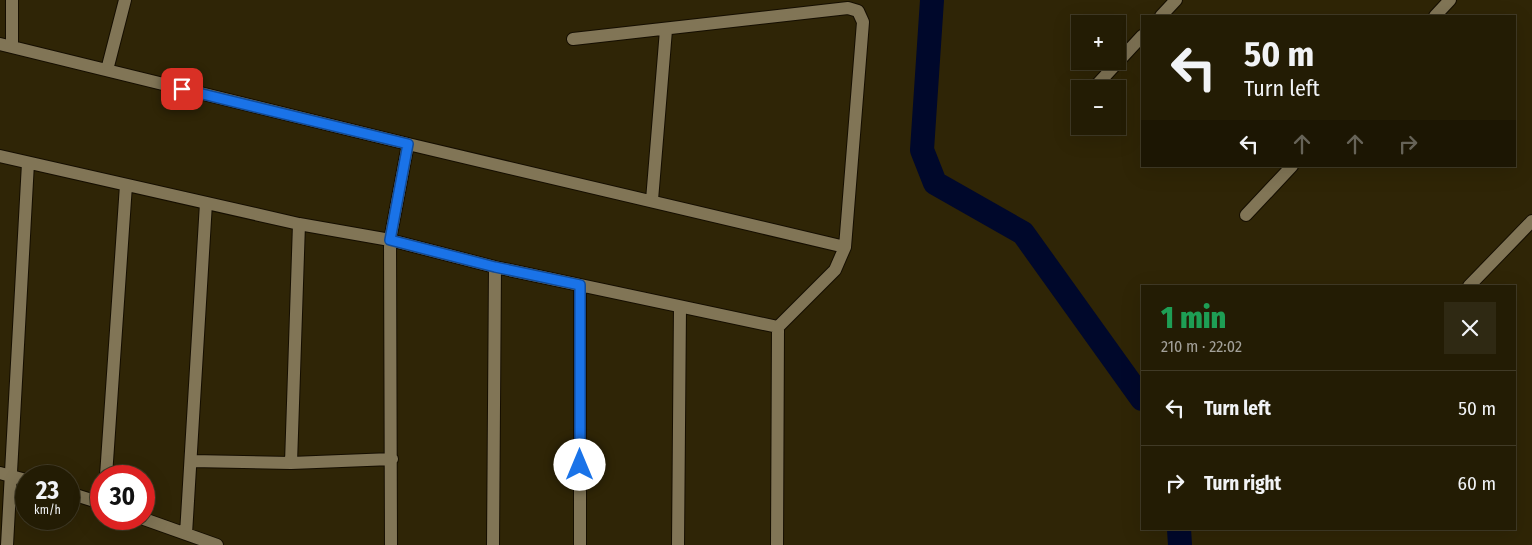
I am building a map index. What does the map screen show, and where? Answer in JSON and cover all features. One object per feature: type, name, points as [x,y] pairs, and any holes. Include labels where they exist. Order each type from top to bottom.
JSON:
[{"type":"street","points":[[12,0],[6,46],[408,144],[845,247]]},
{"type":"street","points":[[107,70],[125,0]]},
{"type":"street","points":[[1162,15],[1176,0]]},
{"type":"street","points":[[1436,15],[1450,0]]},
{"type":"street","points":[[573,39],[848,8],[858,12],[863,22],[845,247],[835,270],[778,328],[777,545]]},
{"type":"street","points":[[652,200],[666,30]]},
{"type":"street","points":[[1101,80],[1141,37]]},
{"type":"street","points":[[391,545],[390,240],[408,144]]},
{"type":"street","points":[[0,156],[299,224],[390,240],[495,267],[778,328]]},
{"type":"street","points":[[7,545],[5,474],[28,163]]},
{"type":"street","points":[[1246,215],[1291,167]]},
{"type":"street","points":[[107,465],[126,185]]},
{"type":"street","points":[[186,534],[192,461],[206,203]]},
{"type":"street","points":[[1470,285],[1532,221]]},
{"type":"street","points":[[291,463],[299,224]]},
{"type":"street","points":[[494,545],[495,267]]},
{"type":"street","points":[[580,285],[580,545]]},
{"type":"street","points":[[678,545],[680,307]]},
{"type":"street","points":[[192,461],[291,463],[392,459]]},
{"type":"street","points":[[155,522],[216,545]]},
{"type":"waterway","points":[[932,0],[922,150],[935,183],[1023,233],[1141,398]]},
{"type":"waterway","points":[[1179,530],[1180,545]]},
{"type":"route","points":[[182,89],[408,144],[390,240],[495,267],[580,285],[580,465]]}]
